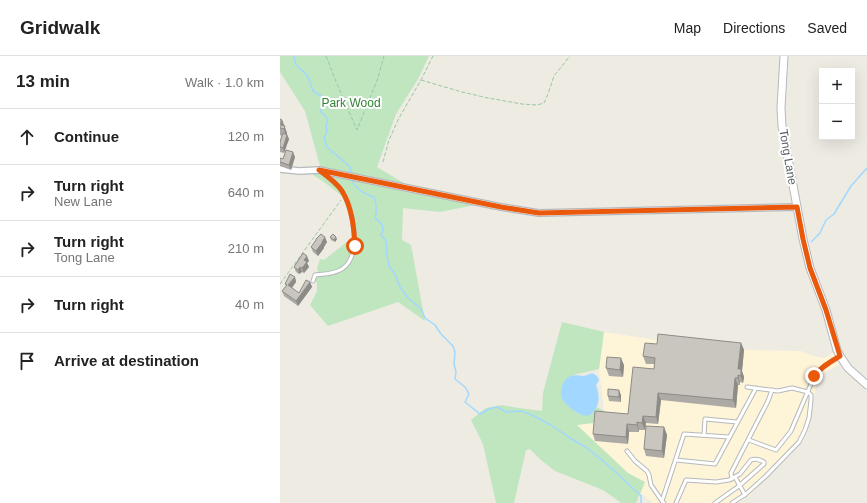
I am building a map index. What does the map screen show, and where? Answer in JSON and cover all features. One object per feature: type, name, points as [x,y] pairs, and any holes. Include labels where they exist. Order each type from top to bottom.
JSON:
[{"type":"street","name":"Tong Lane","points":[[784,56],[781,108],[782,126],[803,239],[810,268],[826,310],[840,356],[848,368],[867,385]]},
{"type":"street","points":[[280,169],[299,171],[319,170],[501,207],[539,213],[797,207]]},
{"type":"lane","points":[[313,281],[315,275],[331,273],[342,269],[352,256],[355,246],[354,231],[345,197],[334,181],[319,170]]},
{"type":"lane","points":[[749,440],[776,450],[791,431],[814,376],[819,369],[840,356]]},
{"type":"lane","points":[[732,503],[745,495],[766,476],[798,442],[806,430],[809,418],[811,395],[808,392],[792,388],[778,391],[747,387]]},
{"type":"lane","points":[[676,460],[714,464],[756,388]]},
{"type":"lane","points":[[745,495],[731,474],[749,440],[772,390]]},
{"type":"lane","points":[[704,435],[705,419],[737,422]]},
{"type":"lane","points":[[663,502],[684,434],[729,437]]},
{"type":"lane","points":[[627,451],[635,461],[647,471],[651,485],[663,502]]},
{"type":"lane","points":[[676,503],[686,480],[716,482],[733,478],[740,474],[753,459],[765,462],[739,486],[715,503]]},
{"type":"path","points":[[326,56],[357,130],[378,78],[384,56]]},
{"type":"path","points":[[383,162],[389,140],[399,118],[433,56]]},
{"type":"path","points":[[421,80],[462,92],[522,104],[544,104],[554,76],[570,56]]},
{"type":"path","points":[[280,284],[342,199],[345,197]]},
{"type":"shaded area","points":[[604,332],[664,341],[751,350],[801,351],[813,356],[824,358],[834,351],[839,365],[823,373],[818,379],[808,428],[804,438],[796,449],[749,496],[738,503],[653,503],[641,493],[645,482],[628,473],[576,425],[593,423],[604,411],[599,369]]},
{"type":"green space","name":"Park Wood","points":[[280,56],[429,56],[418,79],[396,114],[377,167],[407,185],[407,190],[475,205],[440,212],[403,208],[402,240],[411,245],[425,321],[398,302],[328,326],[310,305],[317,291],[317,283],[314,279],[338,272],[347,266],[353,258],[357,238],[356,228],[347,197],[342,196],[313,175],[320,166],[305,111],[280,72]]},
{"type":"green space","points":[[353,237],[353,248],[350,258],[344,266],[333,272],[319,274],[317,268],[320,259],[324,260]]},
{"type":"green space","points":[[562,322],[604,332],[599,369],[573,375],[563,384],[561,391],[562,399],[578,413],[593,413],[597,407],[604,411],[593,423],[577,425],[628,473],[645,482],[636,503],[620,503],[603,490],[555,471],[530,449],[526,450],[514,503],[496,503],[483,444],[471,420],[486,408],[501,405],[542,411],[543,393]]},
{"type":"water","points":[[592,373],[597,376],[599,380],[596,385],[599,400],[594,412],[586,416],[576,412],[566,404],[562,399],[561,390],[563,384],[569,377],[574,375],[584,376]]},
{"type":"building","points":[[280,119],[282,120],[281,125],[285,126],[284,129],[280,128]]},
{"type":"building","points":[[283,133],[287,135],[283,148],[280,147],[280,142]]},
{"type":"building","points":[[286,150],[293,152],[289,165],[280,162],[280,158],[283,159]]},
{"type":"building","points":[[321,234],[325,237],[316,251],[311,247]]},
{"type":"building","points":[[333,234],[336,237],[334,240],[330,237]]},
{"type":"building","points":[[303,253],[307,256],[304,260],[307,262],[298,270],[294,267]]},
{"type":"building","points":[[290,274],[295,277],[288,285],[299,293],[306,280],[310,282],[296,301],[282,291],[287,285],[285,284]]},
{"type":"building","points":[[658,334],[741,343],[738,369],[741,369],[741,376],[738,375],[738,378],[735,378],[733,400],[658,393],[656,417],[643,416],[642,423],[637,422],[637,425],[627,424],[626,437],[593,434],[595,411],[628,414],[633,367],[654,369],[655,358],[643,356],[645,343],[657,344]]},
{"type":"building","points":[[607,357],[621,358],[620,370],[606,368]]},
{"type":"building","points":[[608,389],[619,390],[619,397],[608,396]]},
{"type":"building","points":[[646,426],[664,427],[662,451],[644,449]]},
{"type":"waterway","points":[[294,56],[296,65],[306,74],[313,91],[321,96],[325,102],[320,111],[328,119],[326,126],[327,131],[324,138],[327,147],[350,167],[351,174]]},
{"type":"waterway","points":[[811,242],[820,233],[826,220],[834,214],[851,186],[867,168]]},
{"type":"waterway","points":[[352,178],[357,188],[374,197],[376,202],[375,218],[383,227],[381,235],[386,241],[389,266],[395,274],[400,287],[408,298],[421,309],[425,318],[435,325],[441,334],[453,346],[455,352],[455,379],[465,387],[469,394],[465,402],[480,414],[497,407],[506,412],[522,411],[551,425],[587,448],[609,466],[641,496],[641,503]]},
{"type":"route","points":[[355,246],[351,215],[345,197],[334,181],[319,170],[501,207],[539,213],[797,207],[810,268],[826,310],[840,356],[819,369],[814,376]]}]
